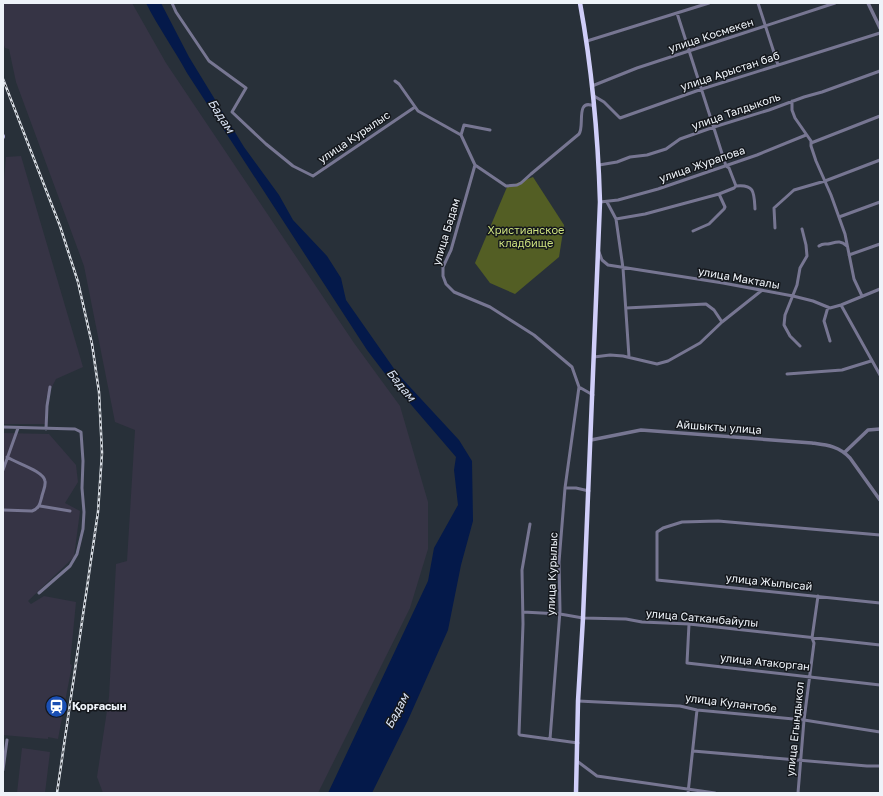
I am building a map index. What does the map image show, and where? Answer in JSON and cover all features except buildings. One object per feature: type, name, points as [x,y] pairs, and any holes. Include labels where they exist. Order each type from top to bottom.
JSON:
[{"type":"highway","points":[[576,793],[578,701],[589,491],[600,202],[594,96],[587,41],[580,3]]},
{"type":"street","name":"улица Курылыс","points":[[172,3],[176,12],[209,60],[246,88],[232,112],[266,144],[294,166],[313,176],[415,107]]},
{"type":"street","points":[[587,41],[709,3]]},
{"type":"street","points":[[758,3],[778,65]]},
{"type":"street","name":"улица Космекен","points":[[592,86],[637,68],[690,52],[835,3]]},
{"type":"street","points":[[868,3],[880,28]]},
{"type":"street","points":[[677,13],[726,166],[729,168],[736,186]]},
{"type":"street","name":"улица Арыстан баб","points":[[594,96],[604,102],[620,118],[778,65],[880,33]]},
{"type":"street","name":"улица Талдыколь","points":[[599,165],[617,162],[630,157],[647,155],[666,149],[680,139],[880,71]]},
{"type":"street","points":[[396,81],[418,111],[461,135],[475,165],[506,186],[521,183],[579,134],[582,130],[581,112],[586,105],[594,106]]},
{"type":"street","points":[[792,101],[792,110],[795,118],[811,143],[839,217],[854,279],[862,296]]},
{"type":"street","points":[[811,143],[880,116]]},
{"type":"street","points":[[461,135],[464,125],[490,130]]},
{"type":"street","name":"улица Журапова","points":[[600,202],[618,200],[658,189],[757,155],[806,135]]},
{"type":"street","points":[[776,228],[774,208],[794,190],[825,181],[880,160]]},
{"type":"street","name":"улица Бадам","points":[[475,165],[444,267],[443,276],[446,284],[454,292],[490,307],[534,335],[572,367],[579,387]]},
{"type":"street","points":[[616,220],[645,214],[719,194],[736,186],[749,187],[752,189],[754,192],[755,209]]},
{"type":"street","points":[[693,231],[708,224],[724,209],[725,207],[719,194]]},
{"type":"street","points":[[607,202],[616,220],[623,268],[629,357]]},
{"type":"street","points":[[839,217],[880,202]]},
{"type":"street","points":[[800,346],[790,336],[784,325],[785,315],[793,296],[800,268],[807,256],[802,229]]},
{"type":"street","points":[[818,246],[839,241],[843,242],[847,246]]},
{"type":"street","points":[[849,255],[880,244]]},
{"type":"street","name":"улица Макталы","points":[[598,251],[602,260],[608,265],[723,283],[793,296],[813,301],[830,308],[880,289]]},
{"type":"street","points":[[594,357],[610,355],[629,357],[657,364],[662,363],[700,343],[722,322],[761,291]]},
{"type":"street","points":[[626,308],[706,304],[714,310],[722,322]]},
{"type":"street","points":[[841,305],[880,375]]},
{"type":"street","points":[[828,307],[824,321],[830,341]]},
{"type":"street","points":[[787,374],[842,370],[871,361]]},
{"type":"street","points":[[876,368],[880,366]]},
{"type":"street","points":[[46,429],[50,387]]},
{"type":"street","name":"улица Курылыс","points":[[550,739],[560,614],[559,562],[565,488],[579,387]]},
{"type":"street","points":[[579,387],[593,395]]},
{"type":"street","points":[[3,427],[75,429],[81,432],[84,512],[83,529],[77,554],[70,566],[39,593]]},
{"type":"street","points":[[3,470],[18,428]]},
{"type":"street","points":[[880,429],[868,430],[845,452],[880,500]]},
{"type":"street","name":"Айшыкты улица","points":[[591,440],[641,430],[812,443],[833,446],[845,452]]},
{"type":"street","points":[[7,457],[13,462],[39,472],[44,477],[46,483],[40,506]]},
{"type":"street","points":[[565,488],[576,488],[589,491]]},
{"type":"street","points":[[3,510],[32,510],[40,506],[70,511]]},
{"type":"street","name":"улица Жылысай","points":[[880,535],[718,521],[682,522],[663,528],[657,532],[657,580],[880,603]]},
{"type":"street","points":[[530,524],[522,570],[523,612],[519,734],[578,743]]},
{"type":"street","name":"улица Егындыкол","points":[[798,793],[804,720],[814,643],[812,638],[818,596]]},
{"type":"street","name":"улица Сатканбайулы","points":[[523,612],[560,614],[583,618],[626,619],[642,622],[689,624],[880,645]]},
{"type":"street","name":"улица Атакорган","points":[[689,624],[687,662],[880,685]]},
{"type":"street","name":"улица Кулантобе","points":[[578,701],[680,706],[697,710],[804,720],[880,732]]},
{"type":"street","points":[[688,791],[697,710]]},
{"type":"street","points":[[3,770],[7,740]]},
{"type":"street","points":[[693,751],[867,766],[880,766],[880,760]]},
{"type":"street","points":[[577,761],[597,776],[688,791],[715,793]]},
{"type":"shaded area","points":[[3,3],[132,3],[166,63],[354,343],[400,406],[428,502],[428,549],[410,608],[318,793],[103,793],[97,777],[109,697],[116,564],[127,561],[135,430],[115,422],[84,266],[16,82],[9,49],[5,48],[3,43]]},
{"type":"shaded area","points":[[21,156],[83,367],[56,379],[46,398],[45,424],[3,424],[3,190],[6,157]]},
{"type":"shaded area","points":[[3,433],[49,434],[76,465],[78,482],[65,503],[80,511],[74,557],[28,601],[31,604],[44,596],[76,602],[70,664],[72,665],[58,739],[48,737],[48,739],[3,735]]},
{"type":"shaded area","points":[[22,748],[50,752],[45,793],[17,793]]},
{"type":"green space","name":"Христианское кладбище","points":[[533,177],[564,225],[559,257],[515,294],[490,283],[475,263],[507,187]]},
{"type":"water","name":"Бадам","points":[[146,3],[161,3],[189,57],[244,147],[279,195],[293,220],[327,256],[341,278],[346,300],[397,373],[459,440],[472,461],[473,521],[461,565],[448,630],[408,720],[372,793],[328,793],[428,581],[434,548],[458,505],[454,470],[456,457],[389,379],[367,350],[187,73]]},
{"type":"railway","points":[[3,79],[60,226],[78,282],[92,344],[99,392],[102,453],[98,512],[57,793]]},
{"type":"place","name":"Қорғасын","points":[[57,706]]}]
